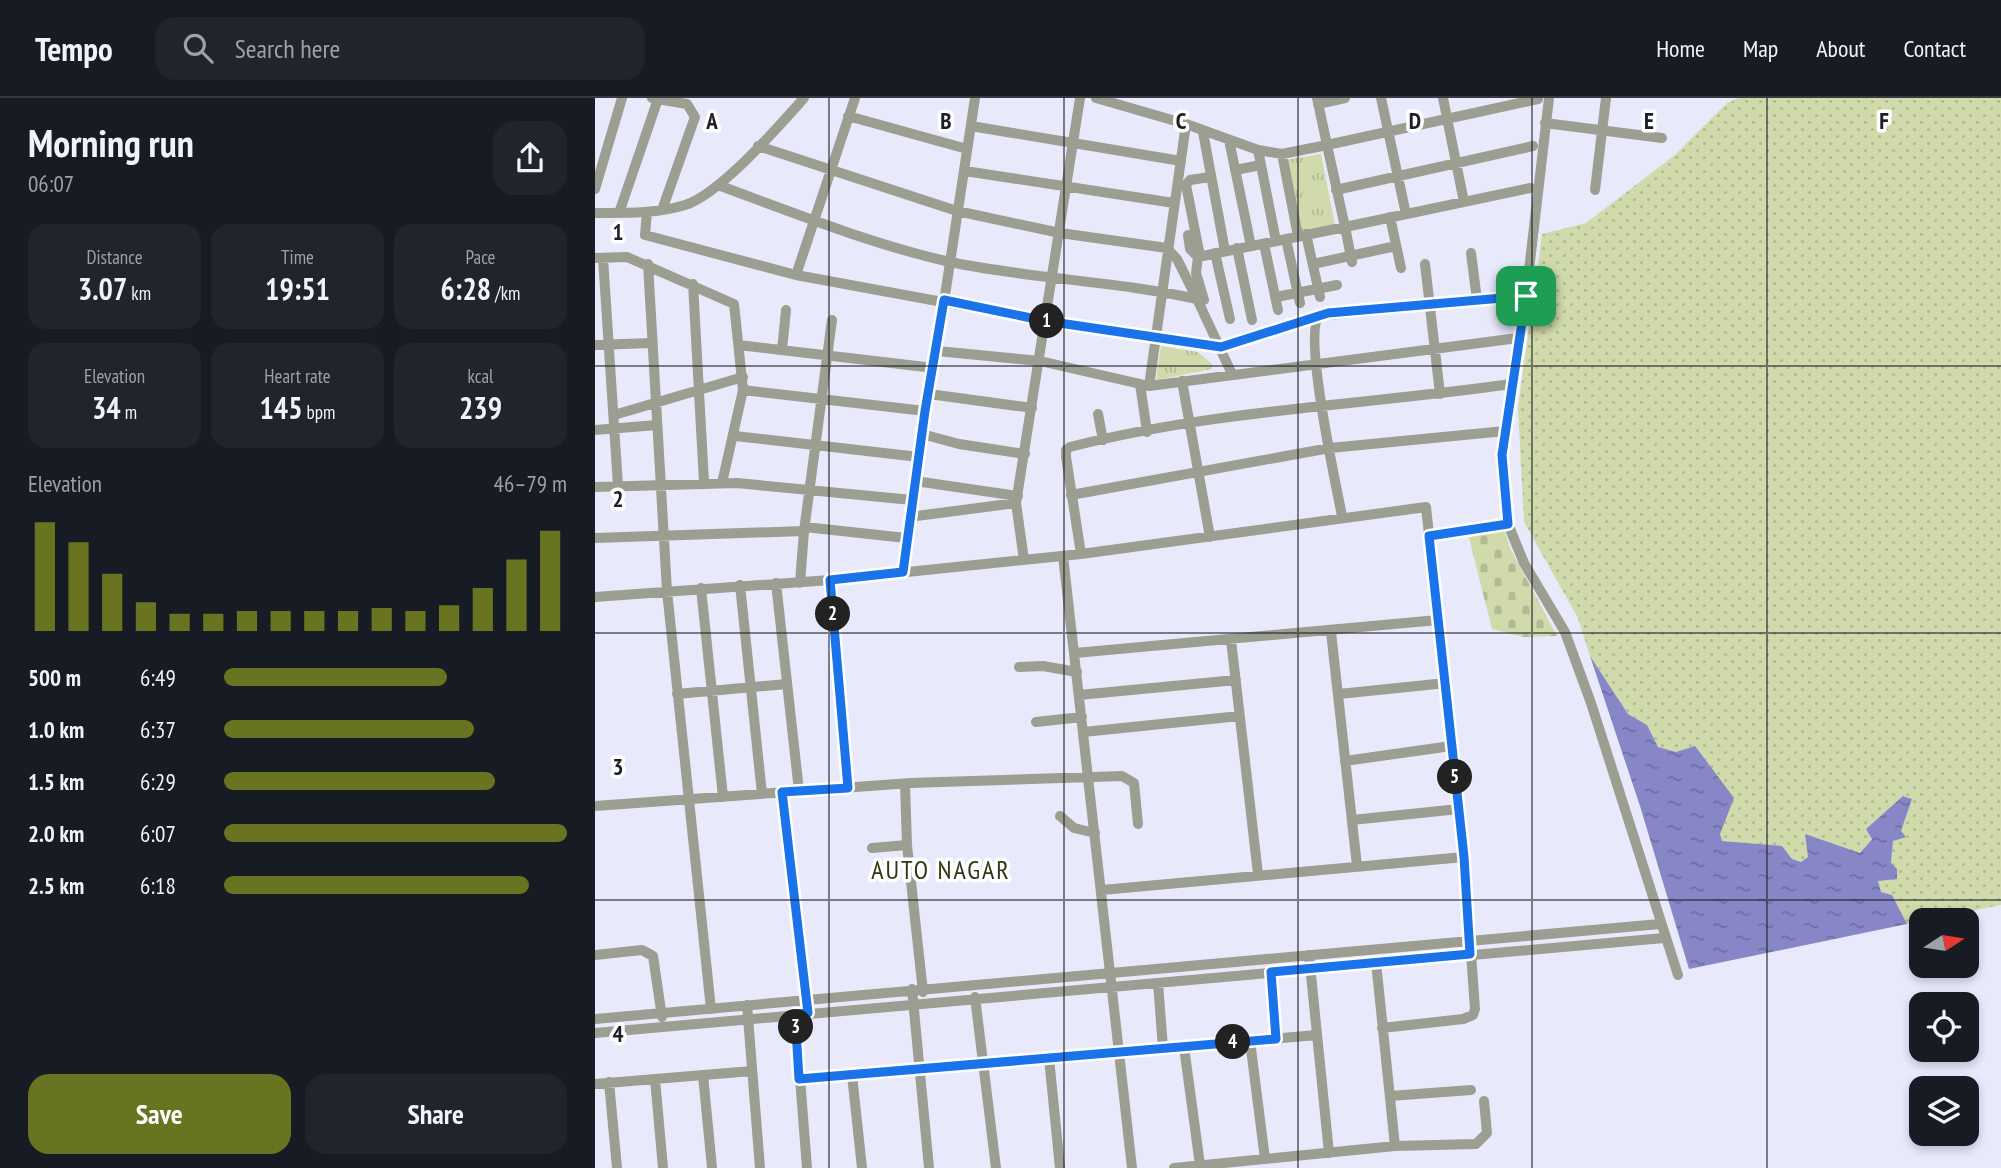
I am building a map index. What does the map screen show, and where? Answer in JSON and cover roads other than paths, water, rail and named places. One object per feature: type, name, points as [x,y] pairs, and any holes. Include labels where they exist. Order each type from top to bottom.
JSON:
[{"type":"street","points":[[595,189],[622,98]]},
{"type":"street","points":[[796,275],[855,98]]},
{"type":"street","points":[[903,572],[925,411],[937,351],[975,98]]},
{"type":"street","points":[[1024,560],[1017,500],[1080,98]]},
{"type":"street","points":[[1096,98],[1186,124],[1258,150],[1282,154],[1448,119],[1512,101],[1538,99]]},
{"type":"street","points":[[1345,98],[1317,101],[1352,259]]},
{"type":"street","points":[[1381,98],[1406,214]]},
{"type":"street","points":[[1443,98],[1464,202]]},
{"type":"street","points":[[1549,98],[1526,296],[1505,430],[1503,483],[1508,524],[1524,563],[1569,644],[1591,703],[1678,975]]},
{"type":"street","points":[[1595,190],[1606,98]]},
{"type":"street","points":[[619,213],[655,99],[687,104],[695,117],[662,210]]},
{"type":"street","points":[[595,213],[646,212],[688,204],[718,185],[803,99]]},
{"type":"street","points":[[848,116],[967,149]]},
{"type":"street","points":[[1545,123],[1662,138]]},
{"type":"street","points":[[1147,432],[1145,385],[1156,339],[1186,124]]},
{"type":"street","points":[[971,127],[1181,161]]},
{"type":"street","points":[[1203,132],[1230,319]]},
{"type":"street","points":[[1229,140],[1251,246]]},
{"type":"street","points":[[758,146],[957,211],[1060,233],[1167,248],[1177,259],[1201,299],[1232,374]]},
{"type":"street","points":[[1336,190],[1533,146]]},
{"type":"street","points":[[1258,150],[1299,298]]},
{"type":"street","points":[[1282,154],[1319,293]]},
{"type":"street","points":[[1235,170],[1261,165]]},
{"type":"street","points":[[965,172],[1174,203]]},
{"type":"street","points":[[1201,299],[1195,265],[1199,257],[1186,185],[1190,180],[1210,177]]},
{"type":"street","points":[[718,185],[814,221],[949,261],[1053,278],[1163,291],[1201,299]]},
{"type":"street","points":[[1199,257],[1530,188]]},
{"type":"street","points":[[646,212],[645,235],[796,275],[944,300],[1046,321],[1221,347],[1324,314],[1526,296]]},
{"type":"street","points":[[1390,217],[1401,268]]},
{"type":"street","points":[[1188,235],[1190,249],[1199,257]]},
{"type":"street","points":[[1264,244],[1278,310]]},
{"type":"street","points":[[1313,264],[1352,259],[1396,246]]},
{"type":"street","points":[[1237,248],[1252,320]]},
{"type":"street","points":[[1471,253],[1477,300]]},
{"type":"street","points":[[618,486],[609,345],[599,258],[627,257],[648,264],[734,304],[743,390],[735,436],[722,483]]},
{"type":"street","points":[[648,264],[667,591],[712,1009]]},
{"type":"street","points":[[1425,264],[1440,394]]},
{"type":"street","points":[[693,284],[704,482]]},
{"type":"street","points":[[1276,297],[1299,298],[1337,285]]},
{"type":"street","points":[[782,350],[786,310]]},
{"type":"street","points":[[1324,314],[1315,320],[1313,327],[1316,362],[1342,516]]},
{"type":"street","points":[[800,583],[804,529],[832,320]]},
{"type":"street","points":[[937,351],[1040,361],[1145,385],[1518,338]]},
{"type":"street","points":[[595,345],[652,343]]},
{"type":"street","points":[[739,345],[934,368]]},
{"type":"street","points":[[614,415],[743,377]]},
{"type":"street","points":[[1182,381],[1210,537]]},
{"type":"street","points":[[1081,554],[1066,450],[1103,440],[1189,424],[1322,404],[1440,394],[1511,384]]},
{"type":"street","points":[[743,390],[925,411]]},
{"type":"street","points":[[929,394],[1032,408]]},
{"type":"street","points":[[1098,414],[1103,440]]},
{"type":"street","points":[[595,430],[657,425]]},
{"type":"street","points":[[1071,495],[1330,448],[1505,430]]},
{"type":"street","points":[[922,434],[959,444],[1025,454]]},
{"type":"street","points":[[735,436],[919,457]]},
{"type":"street","points":[[915,481],[1017,500]]},
{"type":"street","points":[[595,487],[704,482],[810,488],[912,500]]},
{"type":"street","points":[[909,517],[1017,500]]},
{"type":"street","points":[[595,597],[800,583],[1063,556],[1342,516],[1426,507],[1464,857],[1473,1015],[1463,1019],[1383,1028]]},
{"type":"street","points":[[1429,536],[1508,524]]},
{"type":"street","points":[[595,538],[804,529],[906,538]]},
{"type":"street","points":[[1063,556],[1132,1168]]},
{"type":"street","points":[[830,580],[848,788]]},
{"type":"street","points":[[776,583],[799,791]]},
{"type":"street","points":[[740,585],[762,794]]},
{"type":"street","points":[[701,588],[723,797]]},
{"type":"street","points":[[1075,653],[1331,632],[1438,620]]},
{"type":"street","points":[[1331,632],[1357,866]]},
{"type":"street","points":[[1231,640],[1258,874]]},
{"type":"street","points":[[1019,667],[1043,666],[1077,673]]},
{"type":"street","points":[[1079,695],[1235,680]]},
{"type":"street","points":[[1339,694],[1446,683]]},
{"type":"street","points":[[677,694],[787,684]]},
{"type":"street","points":[[1083,732],[1240,716]]},
{"type":"street","points":[[1036,722],[1082,717]]},
{"type":"street","points":[[1345,761],[1451,746]]},
{"type":"street","points":[[595,806],[905,784],[1088,776],[1130,778],[1135,783],[1137,824]]},
{"type":"street","points":[[905,784],[919,1003],[920,1069],[929,1168]]},
{"type":"street","points":[[782,792],[808,1013]]},
{"type":"street","points":[[1352,820],[1459,809]]},
{"type":"street","points":[[1060,816],[1074,828],[1095,833]]},
{"type":"street","points":[[872,848],[907,845]]},
{"type":"street","points":[[1102,890],[1464,857]]},
{"type":"street","points":[[595,1019],[1109,971],[1660,924]]},
{"type":"street","points":[[595,1033],[975,997],[1664,938]]},
{"type":"street","points":[[595,955],[642,950],[653,956],[664,1027]]},
{"type":"street","points":[[1308,955],[1329,1153]]},
{"type":"street","points":[[1376,962],[1395,1146]]},
{"type":"street","points":[[1271,972],[1276,1039]]},
{"type":"street","points":[[1158,983],[1163,1048]]},
{"type":"street","points":[[975,997],[996,1168]]},
{"type":"street","points":[[747,1005],[761,1168]]},
{"type":"street","points":[[795,1014],[807,1168]]},
{"type":"street","points":[[799,1079],[1317,1035]]},
{"type":"street","points":[[1250,1041],[1265,1159]]},
{"type":"street","points":[[1184,1047],[1200,1166]]},
{"type":"street","points":[[1049,1058],[1060,1168]]},
{"type":"street","points":[[595,1084],[752,1071]]},
{"type":"street","points":[[703,1075],[712,1168]]},
{"type":"street","points":[[852,1075],[862,1168]]},
{"type":"street","points":[[655,1079],[663,1168]]},
{"type":"street","points":[[609,1083],[617,1168]]},
{"type":"street","points":[[1390,1096],[1471,1090]]},
{"type":"street","points":[[1174,1168],[1395,1146],[1476,1144],[1487,1133],[1484,1101]]},
{"type":"water","points":[[1590,656],[1628,714],[1647,725],[1658,747],[1676,752],[1695,746],[1734,798],[1720,834],[1722,841],[1782,846],[1792,859],[1801,862],[1808,857],[1805,834],[1860,853],[1872,839],[1866,829],[1903,796],[1912,799],[1901,831],[1906,837],[1893,841],[1891,863],[1897,869],[1897,879],[1878,881],[1881,892],[1892,895],[1907,924],[1689,969],[1640,806]]},
{"type":"district","name":"AUTO NAGAR","points":[[941,869]]}]
